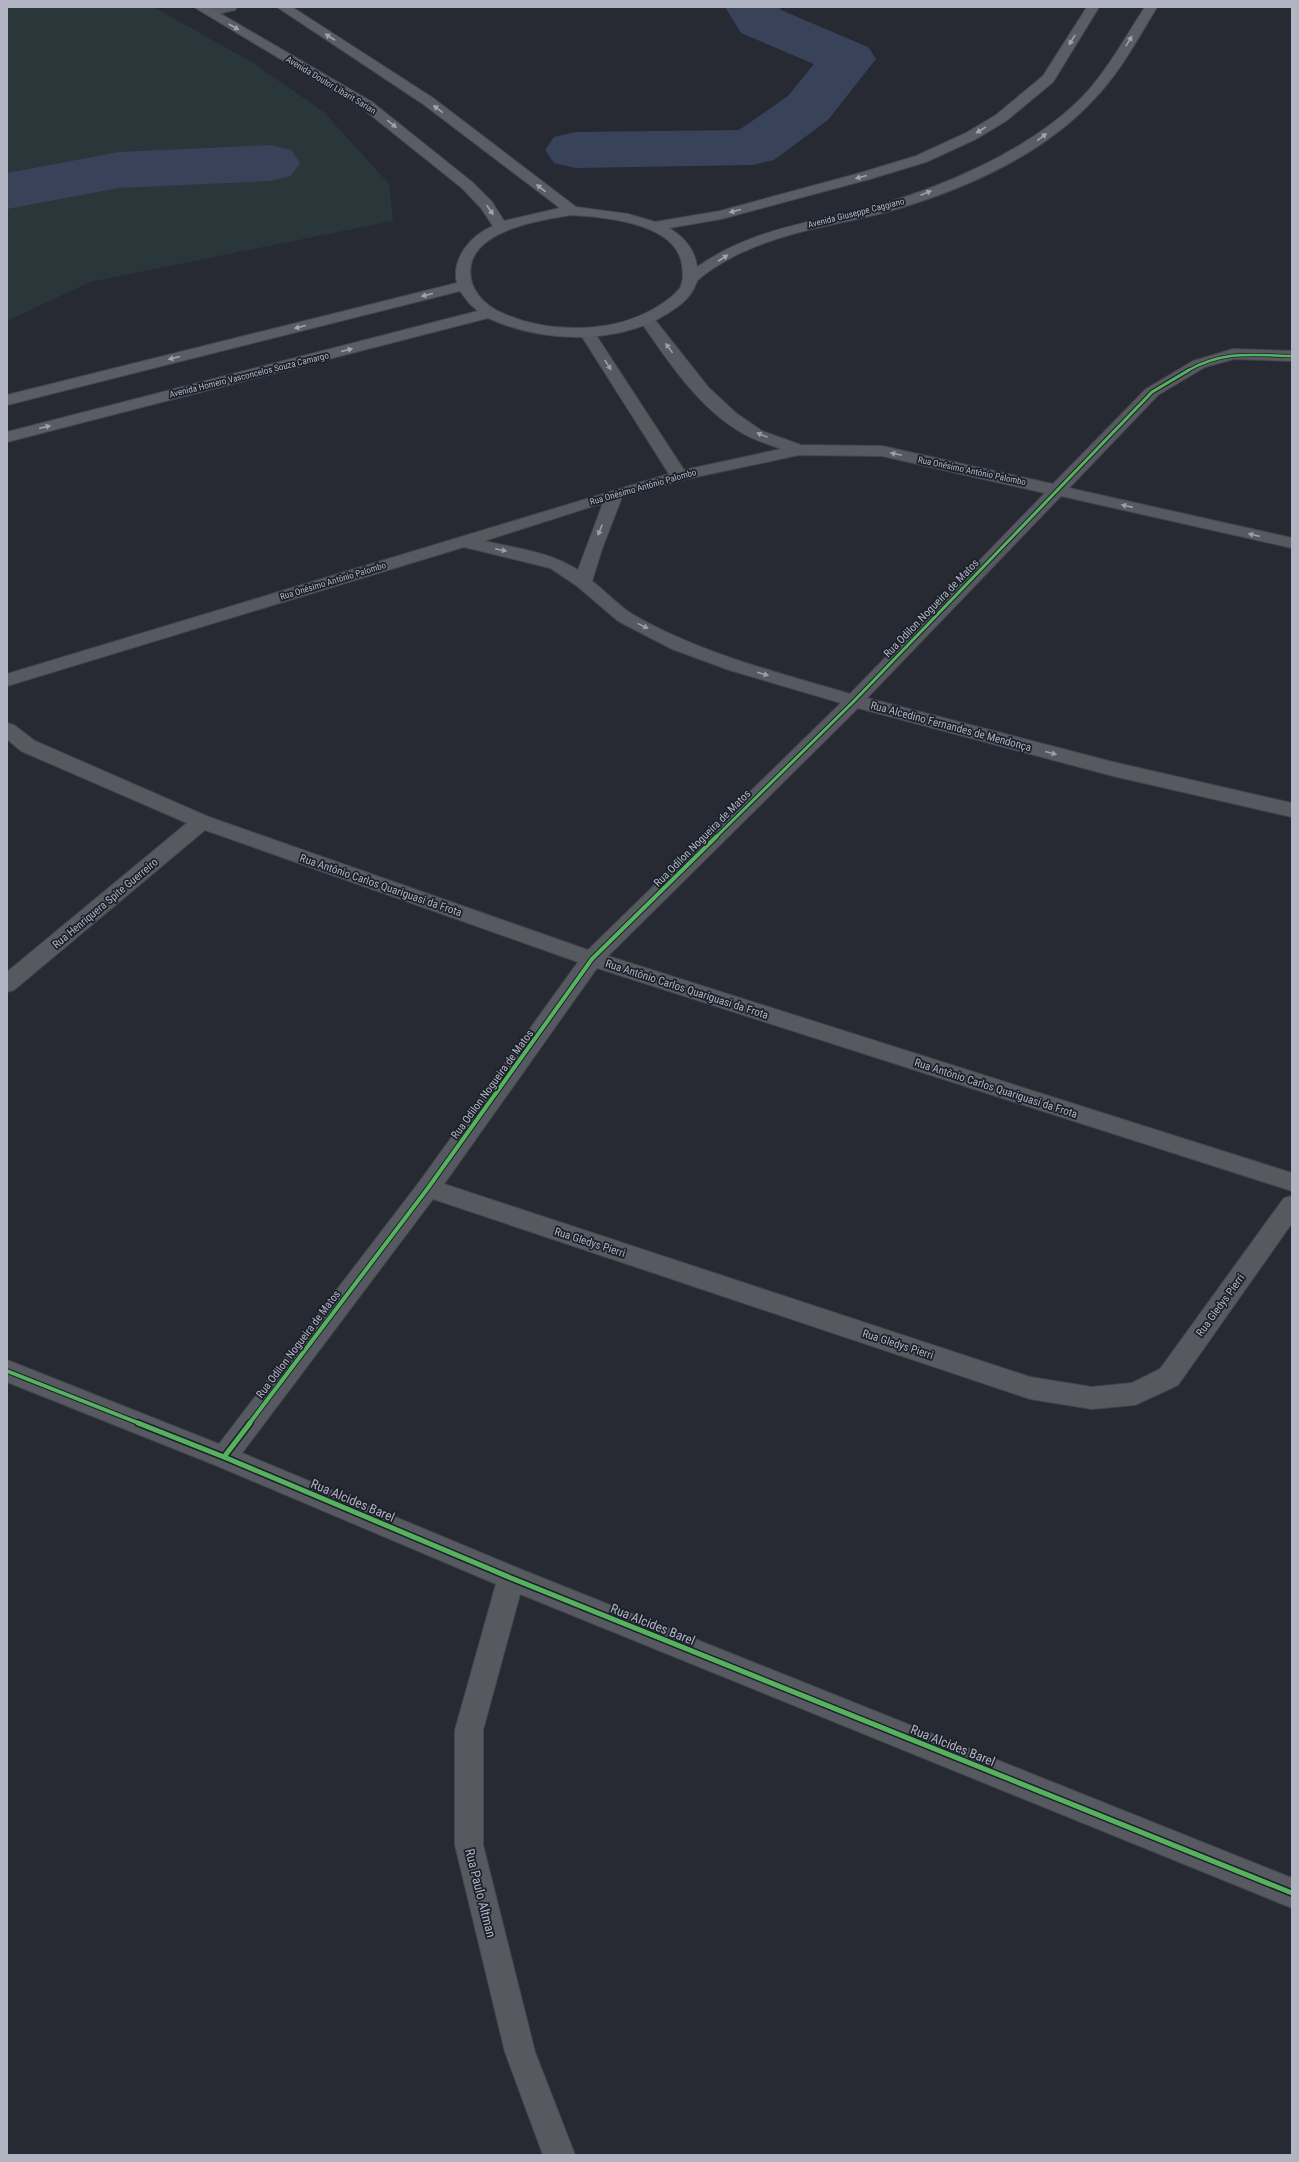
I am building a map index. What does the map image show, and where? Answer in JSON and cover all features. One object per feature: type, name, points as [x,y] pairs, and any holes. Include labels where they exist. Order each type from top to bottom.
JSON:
[{"type":"main road","points":[[283,7],[428,101],[572,211]]},
{"type":"main road","points":[[655,226],[721,215],[865,176],[921,159],[971,136],[1001,118],[1048,79],[1093,7]]},
{"type":"main road","name":"Avenida Giuseppe Caggiano","points":[[690,280],[741,247],[789,230],[904,202],[974,174],[1040,139],[1087,98],[1109,74],[1151,7]]},
{"type":"main road","name":"Avenida Doutor Libarit Sarian","points":[[205,9],[367,105],[467,185],[487,206],[501,228]]},
{"type":"main road","points":[[572,211],[602,212],[630,218],[655,226],[672,237],[685,250],[691,264],[690,280],[683,294],[668,308],[647,319],[619,328],[587,332],[551,331],[518,325],[490,313],[474,300],[464,286],[462,270],[468,254],[482,240],[501,228],[535,216],[572,211]]},
{"type":"main road","points":[[7,400],[464,286]]},
{"type":"main road","name":"Avenida Homero Vasconcelos Souza Camargo","points":[[7,437],[490,313]]},
{"type":"street","points":[[205,9],[231,7]]},
{"type":"street","points":[[647,319],[683,368],[710,400],[746,429],[799,450]]},
{"type":"street","points":[[587,332],[679,476]]},
{"type":"street","name":"Rua Odilon Nogueira de Matos","points":[[224,1457],[428,1188],[592,959],[854,701],[1152,392],[1199,364],[1233,354],[1292,356]]},
{"type":"street","name":"Rua Onésimo Antônio Palombo","points":[[7,680],[463,542],[615,494],[679,476],[799,450],[882,451],[1292,543]]},
{"type":"street","points":[[583,582],[593,549],[615,494]]},
{"type":"street","name":"Rua Alcedino Fernandes de Mendonça","points":[[463,542],[542,559],[556,564],[583,582],[624,617],[678,645],[734,666],[854,701],[1113,769],[1292,810]]},
{"type":"street","name":"Rua Antônio Carlos Quariguasi da Frota","points":[[7,728],[28,746],[202,822],[592,959],[1292,1182]]},
{"type":"street","name":"Rua Henriquera Spite Guerreiro","points":[[7,984],[202,822]]},
{"type":"street","name":"Rua Gledys Pierri","points":[[428,1188],[1030,1388],[1092,1398],[1135,1394],[1169,1377],[1292,1206]]},
{"type":"street","name":"Rua Alcides Barel","points":[[7,1371],[224,1457],[510,1578],[1292,1893]]},
{"type":"street","name":"Rua Paulo Altman","points":[[510,1578],[469,1730],[469,1845],[520,2052],[559,2155]]},
{"type":"shaded area","points":[[7,7],[154,7],[253,63],[324,112],[389,184],[393,221],[90,282],[7,321]]},
{"type":"waterway","points":[[575,150],[753,147],[808,108],[848,59],[760,21],[752,7]]},
{"type":"waterway","points":[[7,191],[119,170],[270,163]]},
{"type":"cycle path","points":[[224,1457],[428,1188],[592,959],[854,701],[1152,392],[1199,364],[1233,354],[1292,356]]},
{"type":"cycle path","points":[[7,1371],[224,1457],[511,1578],[1292,1893]]}]
